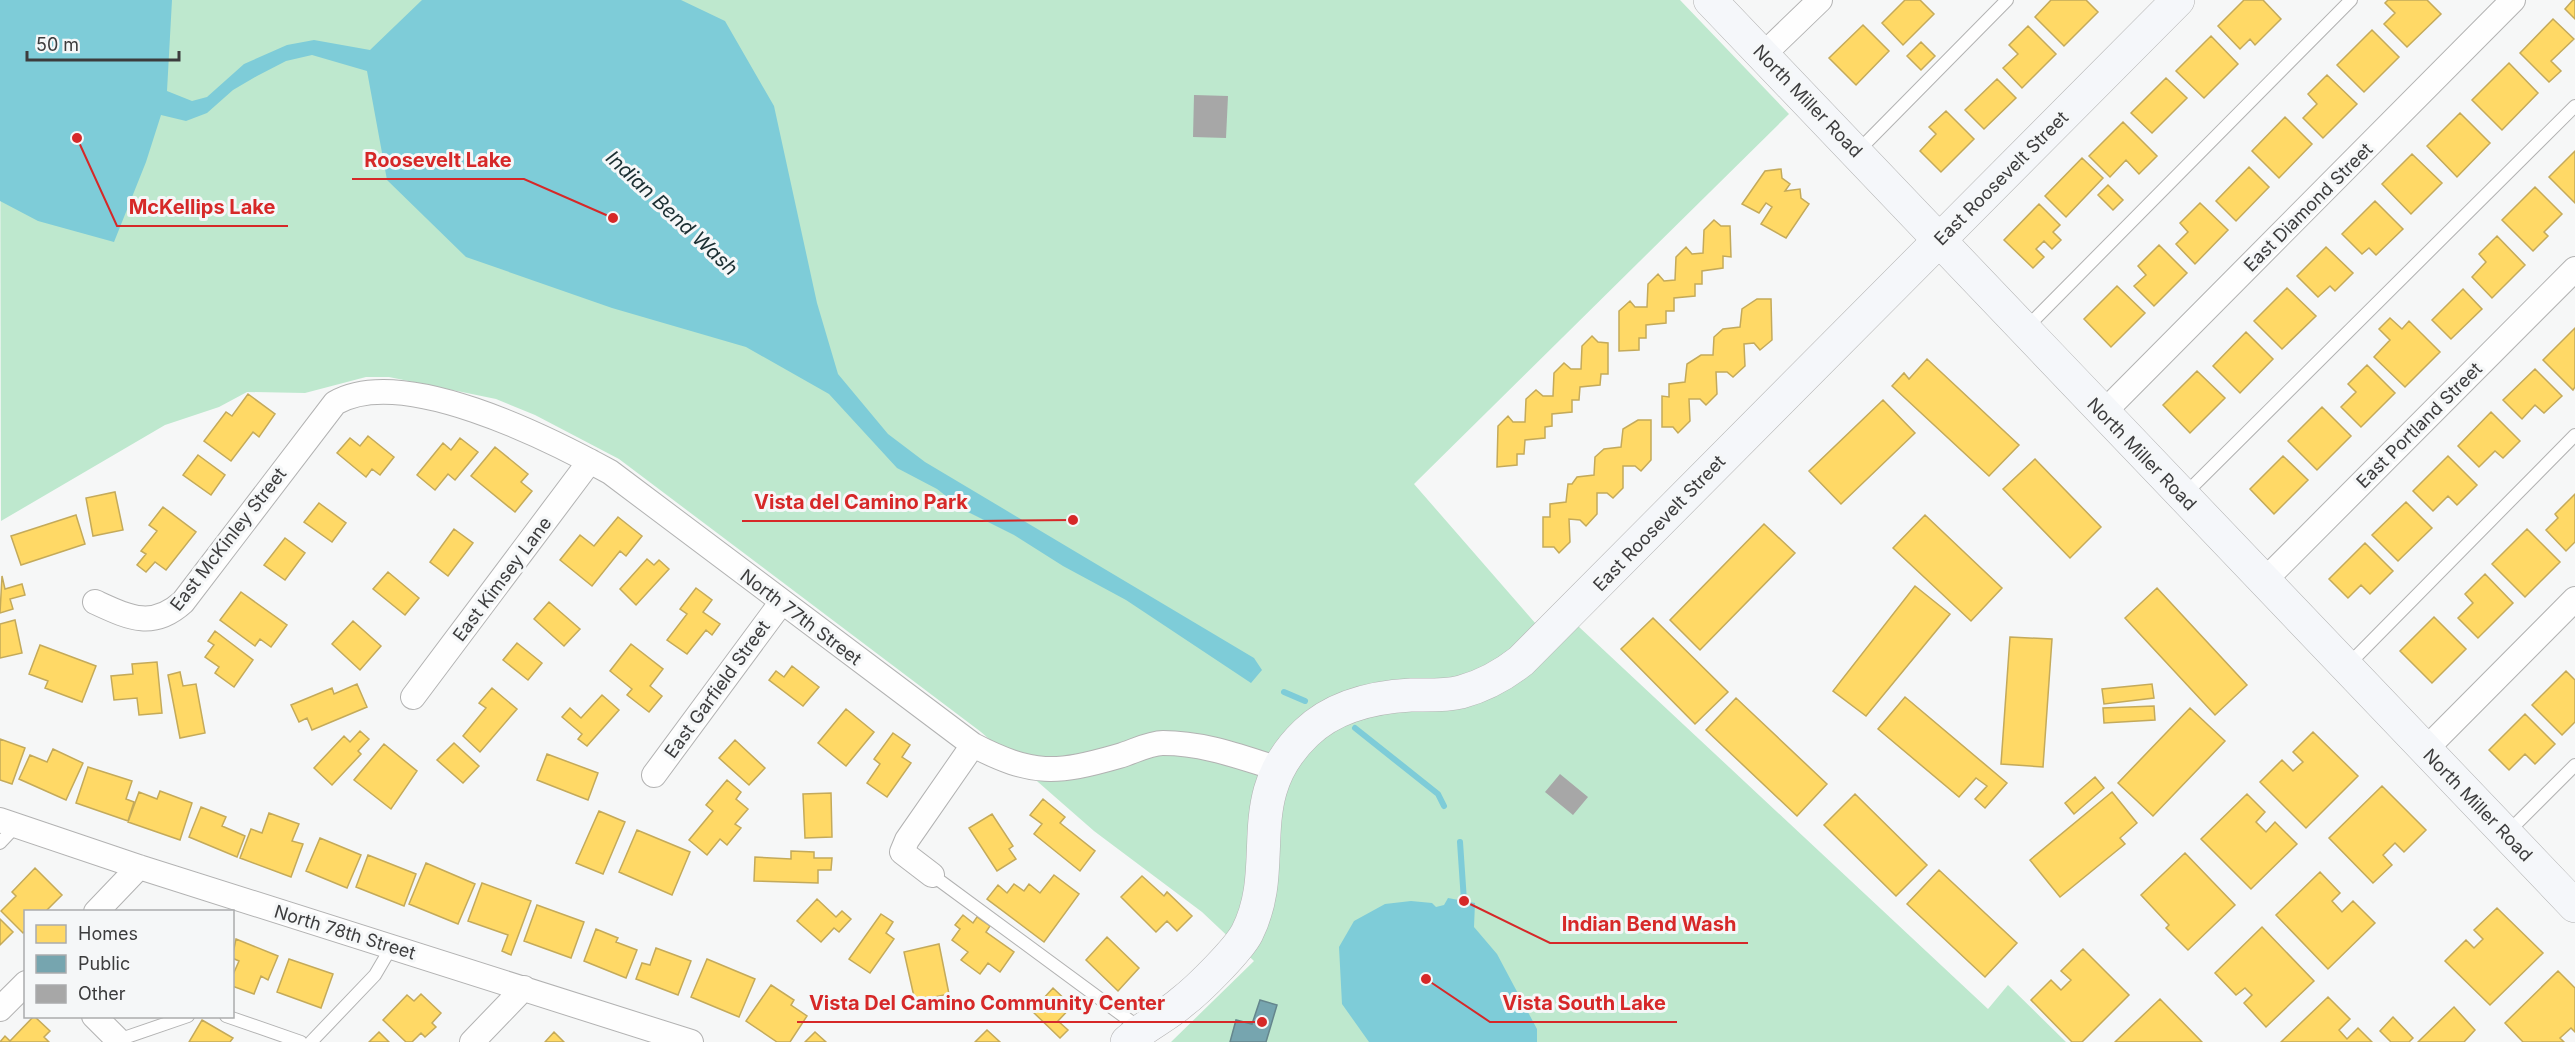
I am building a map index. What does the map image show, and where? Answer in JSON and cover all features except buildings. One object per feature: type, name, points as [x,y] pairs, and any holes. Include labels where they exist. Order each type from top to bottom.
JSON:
[{"type":"street","name":"North Miller Road","points":[[1710,0],[1940,239],[2102,414],[2575,906]]},
{"type":"street","points":[[1763,55],[1820,0]]},
{"type":"street","name":"East Roosevelt Street","points":[[1143,1038],[1182,1002],[1246,936],[1254,918],[1262,871],[1263,815],[1269,790],[1279,769],[1305,733],[1331,714],[1346,708],[1382,698],[1459,692],[1494,680],[1515,666],[2178,0]]},
{"type":"street","name":"East Diamond Street","points":[[2102,414],[2513,0]]},
{"type":"street","name":"East Portland Street","points":[[2264,581],[2575,269]]},
{"type":"street","name":"North 77th Street","points":[[335,403],[350,394],[365,392],[407,395],[459,405],[556,441],[610,472],[781,603],[974,745],[1020,766],[1058,771],[1160,743],[1210,746],[1279,769]]},
{"type":"street","name":"East McKinley Street","points":[[95,602],[125,616],[150,619],[169,615],[183,602],[335,403]]},
{"type":"street","name":"East Kimsey Lane","points":[[413,697],[590,461]]},
{"type":"street","points":[[2425,750],[2575,599]]},
{"type":"street","name":"East Garfield Street","points":[[654,775],[781,603]]},
{"type":"street","points":[[932,875],[902,852],[907,840],[974,745]]},
{"type":"street","name":"North 78th Street","points":[[9,822],[139,867],[524,988],[644,1035],[691,1042]]},
{"type":"street","points":[[98,910],[139,867]]},
{"type":"street","points":[[0,1009],[24,985]]},
{"type":"street","points":[[472,1042],[524,988]]},
{"type":"street","points":[[95,1018],[118,1040]]},
{"type":"lane","points":[[1857,152],[2007,0]]},
{"type":"lane","points":[[2024,330],[2351,0]]},
{"type":"lane","points":[[2182,497],[2575,106]]},
{"type":"lane","points":[[2346,668],[2575,435]]},
{"type":"lane","points":[[2506,834],[2575,765]]},
{"type":"lane","points":[[0,843],[9,822]]},
{"type":"lane","points":[[932,875],[1143,1038]]},
{"type":"lane","points":[[310,1042],[375,975],[392,946]]},
{"type":"lane","points":[[118,1040],[185,1018]]},
{"type":"lane","points":[[229,1018],[301,1042]]},
{"type":"green space","points":[[0,0],[1680,0],[1789,114],[1414,484],[1556,647],[1578,626],[1988,1009],[2008,985],[2066,1042],[1171,1042],[1254,961],[1202,912],[1094,831],[981,732],[619,459],[535,415],[496,399],[389,377],[366,377],[305,393],[247,392],[219,407],[165,425],[1,521]]},
{"type":"water","points":[[0,0],[172,0],[167,91],[192,101],[207,97],[244,64],[287,45],[314,40],[370,50],[422,0],[681,0],[725,21],[774,106],[817,303],[838,374],[888,434],[925,462],[1254,658],[1262,670],[1251,683],[1126,600],[1063,566],[1014,535],[964,510],[937,489],[897,468],[829,394],[746,347],[612,308],[466,257],[387,180],[367,71],[312,55],[286,61],[257,76],[233,90],[207,113],[186,121],[161,115],[146,162],[114,242],[38,221],[0,201]]},
{"type":"water","points":[[1448,898],[1475,903],[1474,927],[1497,954],[1537,1029],[1537,1042],[1369,1042],[1342,1004],[1339,947],[1354,921],[1385,904],[1411,901],[1432,903],[1436,907],[1444,905]]},
{"type":"waterway","name":"Indian Bend Wash","points":[[1284,692],[1305,701]]},
{"type":"waterway","name":"Indian Bend Wash","points":[[1355,728],[1438,794],[1444,806]]},
{"type":"waterway","name":"Indian Bend Wash","points":[[1460,842],[1464,901],[1461,907]]},
{"type":"place","name":"McKellips Lake","points":[[77,138]]},
{"type":"place","name":"Roosevelt Lake","points":[[613,218]]},
{"type":"place","name":"Vista del Camino Park","points":[[1073,520]]},
{"type":"place","name":"Indian Bend Wash","points":[[1464,901]]},
{"type":"place","name":"Vista South Lake","points":[[1426,979]]},
{"type":"place","name":"Vista Del Camino Community Center","points":[[1262,1022]]}]
